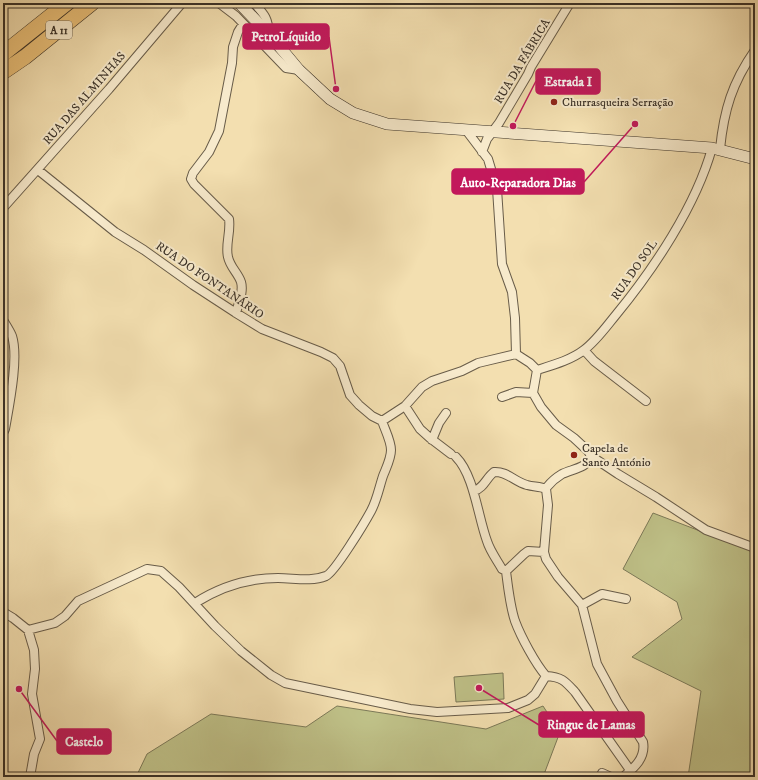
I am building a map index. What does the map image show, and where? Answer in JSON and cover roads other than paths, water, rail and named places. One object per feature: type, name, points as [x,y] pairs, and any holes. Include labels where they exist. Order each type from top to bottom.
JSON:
[{"type":"highway","name":"A 11","points":[[3,54],[67,3]]},
{"type":"highway","name":"A 11","points":[[3,72],[25,57],[92,3]]},
{"type":"main road","points":[[239,3],[270,34],[299,70],[330,99],[360,115],[387,124],[716,149],[755,159]]},
{"type":"street","name":"RUA DAS ALMINHAS","points":[[3,208],[109,89],[182,3]]},
{"type":"street","points":[[219,3],[243,24],[286,68],[299,70]]},
{"type":"street","points":[[254,3],[263,12],[269,22],[270,34]]},
{"type":"street","name":"RUA DA FÁBRICA","points":[[482,152],[487,139],[503,117],[528,74],[530,67],[570,3]]},
{"type":"street","points":[[236,313],[241,291],[241,282],[231,266],[228,256],[229,219],[194,184],[191,179],[193,173],[209,152],[219,132],[232,63],[233,47],[238,32],[243,24]]},
{"type":"street","name":"RUA DO SOL","points":[[537,370],[558,364],[584,350],[632,297],[667,244],[698,190],[707,164],[716,149],[729,100],[743,67],[755,50]]},
{"type":"street","points":[[466,130],[488,160],[497,189],[502,264],[512,292],[515,318],[516,354]]},
{"type":"street","name":"RUA DO FONTANÁRIO","points":[[38,170],[115,232],[236,313],[262,329],[334,358],[340,366],[350,395],[372,416],[382,421]]},
{"type":"street","points":[[3,320],[12,337],[14,353],[14,370],[5,429],[3,433]]},
{"type":"street","points":[[584,350],[594,361],[646,401]]},
{"type":"street","points":[[195,603],[209,594],[233,584],[252,580],[278,578],[318,578],[328,575],[339,561],[371,511],[380,489],[391,450],[382,421],[405,406],[422,387],[432,381],[462,371],[478,363],[516,354],[530,363],[537,370],[533,393],[541,407],[556,425],[588,450],[591,456],[706,530],[755,548]]},
{"type":"street","points":[[502,397],[516,392],[533,393]]},
{"type":"street","points":[[405,406],[420,429],[463,465],[474,491],[487,542],[502,569],[506,572],[515,620],[541,670],[546,676],[557,677],[566,682],[575,692],[630,770]]},
{"type":"street","points":[[432,440],[439,423],[446,414]]},
{"type":"street","points":[[591,456],[586,465],[561,475],[546,489],[548,505],[544,552],[546,560],[553,571],[582,605],[597,664],[617,701],[643,742],[644,747],[641,759],[623,777]]},
{"type":"street","points":[[474,491],[482,488],[490,475],[494,472],[504,473],[527,485],[540,486],[546,489]]},
{"type":"street","points":[[506,572],[528,551],[544,552]]},
{"type":"street","points":[[28,630],[55,623],[65,616],[78,601],[147,569],[161,571],[180,587],[241,651],[271,675],[285,682],[410,709],[437,712],[508,708],[528,700],[535,694],[546,676]]},
{"type":"street","points":[[582,605],[602,594],[626,599]]},
{"type":"street","points":[[3,612],[28,630],[34,650],[35,669],[32,694],[40,739],[34,754],[30,777]]},
{"type":"street","points":[[602,773],[611,777]]},
{"type":"place","name":"PetroLíquido","points":[[336,89]]},
{"type":"place","name":"Churrasqueira Serração","points":[[554,102]]},
{"type":"place","name":"Auto-Reparadora Dias","points":[[635,124]]},
{"type":"place","name":"Estrada I","points":[[513,126]]},
{"type":"place","name":"Capela de Santo António","points":[[574,455]]},
{"type":"place","name":"Ringue de Lamas","points":[[479,688]]},
{"type":"place","name":"Castelo","points":[[19,689]]}]
